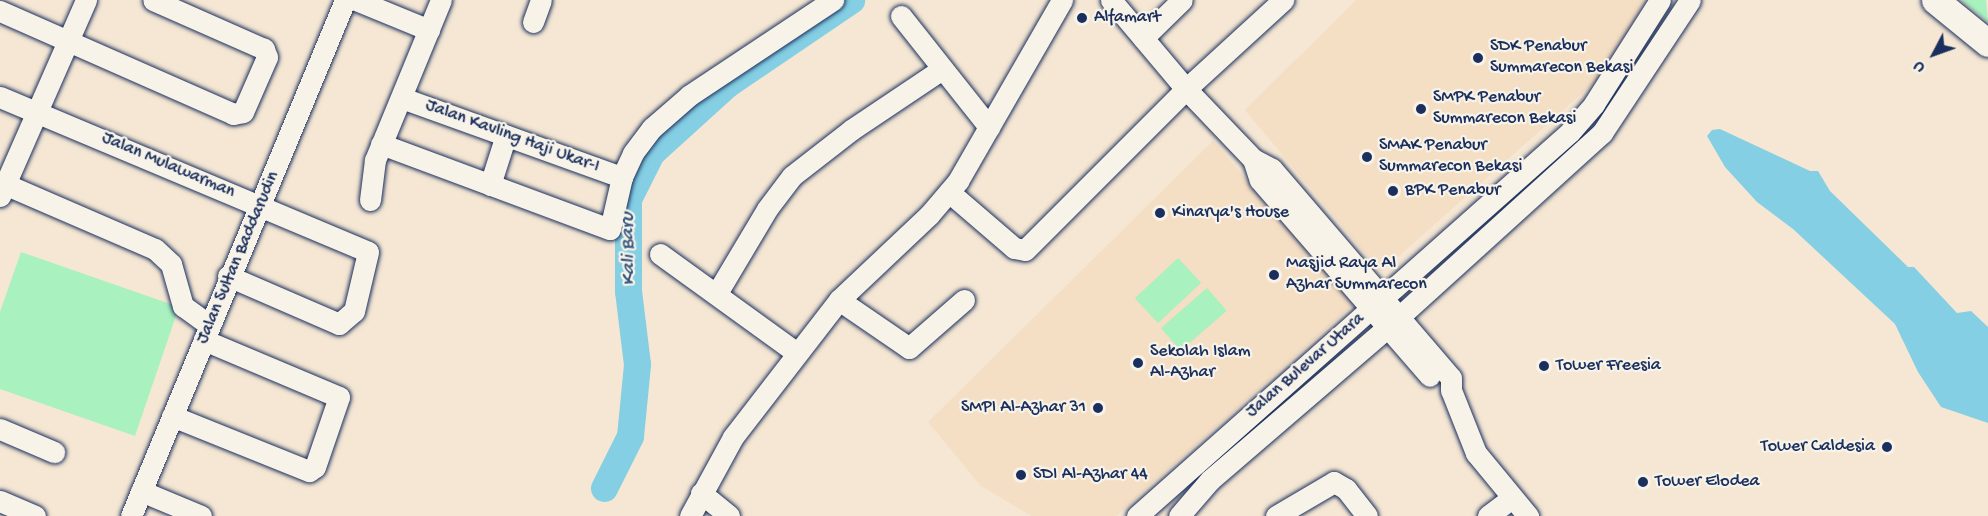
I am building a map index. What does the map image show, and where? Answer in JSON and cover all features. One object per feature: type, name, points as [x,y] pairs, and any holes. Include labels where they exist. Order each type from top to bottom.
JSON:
[{"type":"main road","points":[[1935,0],[1988,43]]},
{"type":"street","points":[[86,0],[38,112],[2,188],[155,249],[171,264],[183,306],[206,332],[335,395],[340,402],[315,467],[309,471],[172,416]]},
{"type":"street","points":[[0,11],[233,114],[243,112],[267,57],[264,50],[153,0]]},
{"type":"street","name":"Jalan Sultan Baddarudin","points":[[131,516],[228,276],[263,206],[345,0]]},
{"type":"street","points":[[356,0],[429,30]]},
{"type":"street","points":[[370,200],[381,144],[441,0]]},
{"type":"street","points":[[533,22],[541,0]]},
{"type":"street","points":[[381,144],[610,229],[622,177],[633,153],[669,111],[833,0]]},
{"type":"street","points":[[690,516],[733,437],[797,352],[839,300],[949,192],[1062,0]]},
{"type":"street","points":[[1111,0],[1186,89],[1253,159],[1272,169],[1377,304],[1451,378],[1451,390],[1476,453],[1528,516]]},
{"type":"street","points":[[1143,38],[1182,0]]},
{"type":"street","points":[[949,192],[1014,248],[1025,250],[1186,89],[1282,0]]},
{"type":"street","name":"Jalan Bulevar Utara","points":[[1137,516],[1577,126],[1660,0]]},
{"type":"street","name":"Jalan Bulevar Utara","points":[[1179,516],[1210,480],[1394,322],[1602,133],[1690,0]]},
{"type":"street","points":[[901,16],[989,127]]},
{"type":"street","points":[[717,293],[767,209],[792,176],[851,130],[942,69]]},
{"type":"street","name":"Jalan Mulawarman","points":[[0,97],[368,252],[354,311],[347,321],[334,323],[228,276]]},
{"type":"street","name":"Jalan Kavling Haji Ukar-I","points":[[402,98],[622,177]]},
{"type":"street","points":[[490,184],[506,135]]},
{"type":"street","points":[[660,254],[797,352]]},
{"type":"street","points":[[839,300],[909,348],[964,300]]},
{"type":"street","points":[[0,429],[54,452]]},
{"type":"street","points":[[1276,516],[1334,482],[1346,489],[1367,516]]},
{"type":"street","points":[[141,491],[201,516]]},
{"type":"street","points":[[701,493],[729,516]]},
{"type":"street","points":[[1488,516],[1512,498]]},
{"type":"street","points":[[0,501],[35,516]]},
{"type":"shaded area","name":"BPK Penabur","points":[[1356,0],[1647,0],[1597,80],[1381,272],[1245,110]]},
{"type":"shaded area","name":"Sekolah Islam Al-Azhar","points":[[1213,141],[1354,304],[1116,516],[1032,516],[981,486],[928,422]]},
{"type":"green space","points":[[1961,0],[1986,0],[1988,22]]},
{"type":"green space","points":[[21,252],[179,307],[135,436],[0,389],[0,312]]},
{"type":"green space","points":[[1178,258],[1201,283],[1158,323],[1135,298]]},
{"type":"green space","points":[[1207,288],[1227,311],[1181,351],[1161,328]]},
{"type":"water","points":[[1720,129],[1810,171],[1818,171],[1830,191],[1908,267],[1914,267],[1957,313],[1971,311],[1988,327],[1988,423],[1941,407],[1918,372],[1895,324],[1793,229],[1757,202],[1725,167],[1707,136],[1712,130]]},
{"type":"waterway","name":"Kali Baru","points":[[604,488],[630,436],[637,364],[628,291],[628,199],[651,153],[727,84],[851,0]]},
{"type":"place","name":"Alfamart","points":[[1082,18]]},
{"type":"place","name":"SDK Penabur Summarecon Bekasi","points":[[1478,58]]},
{"type":"place","name":"SMPK Penabur Summarecon Bekasi","points":[[1421,109]]},
{"type":"place","name":"SMAK Penabur Summarecon Bekasi","points":[[1367,157]]},
{"type":"place","name":"BPK Penabur","points":[[1393,191]]},
{"type":"place","name":"Kinarya's House","points":[[1160,213]]},
{"type":"place","name":"Masjid Raya Al Azhar Summarecon","points":[[1274,275]]},
{"type":"place","name":"Sekolah Islam Al-Azhar","points":[[1138,363]]},
{"type":"place","name":"Tower Freesia","points":[[1544,366]]},
{"type":"place","name":"SMPI Al-Azhar 31","points":[[1098,408]]},
{"type":"place","name":"Tower Caldesia","points":[[1887,447]]},
{"type":"place","name":"SDI Al-Azhar 44","points":[[1021,475]]},
{"type":"place","name":"Tower Elodea","points":[[1643,482]]}]
